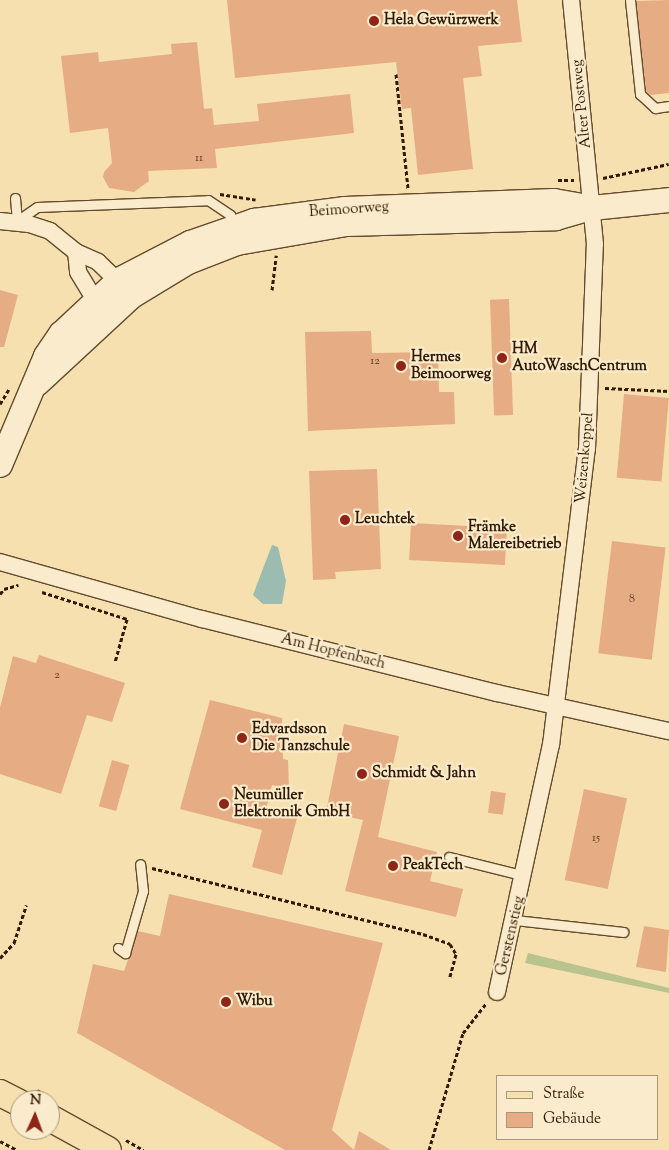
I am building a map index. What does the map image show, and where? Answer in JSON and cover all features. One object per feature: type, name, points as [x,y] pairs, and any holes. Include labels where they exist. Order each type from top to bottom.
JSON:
[{"type":"main road","name":"Beimoorweg","points":[[0,465],[18,415],[34,385],[46,356],[61,334],[100,309],[159,257],[234,235],[292,213],[345,208],[554,201],[592,208],[669,200]]},
{"type":"main road","points":[[60,1124],[108,1150]]},
{"type":"street","name":"Alter Postweg","points":[[571,0],[592,208]]},
{"type":"street","name":"Weizenkoppel","points":[[556,706],[576,552],[591,387],[595,244],[592,208]]},
{"type":"street","points":[[0,221],[17,221],[50,231],[76,252],[98,262],[125,288]]},
{"type":"street","points":[[76,252],[78,272],[100,309]]},
{"type":"street","name":"Am Hopfenbach","points":[[0,562],[202,619],[556,706],[669,731]]},
{"type":"street","name":"Gerstenstieg","points":[[498,992],[525,876],[551,745],[556,706]]},
{"type":"lane","points":[[630,0],[640,94],[655,108],[669,106]]},
{"type":"lane","points":[[15,198],[17,221],[38,207],[208,200],[230,215],[234,235]]},
{"type":"lane","points":[[449,857],[525,876]]},
{"type":"lane","points":[[118,948],[125,953],[143,891],[140,864]]},
{"type":"lane","points":[[516,920],[623,932]]},
{"type":"path","points":[[396,74],[408,190]]},
{"type":"path","points":[[622,176],[652,166],[669,164]]},
{"type":"path","points":[[591,387],[669,391]]},
{"type":"path","points":[[39,591],[128,619],[115,662]]},
{"type":"path","points":[[140,864],[450,944],[456,954],[450,977]]},
{"type":"path","points":[[0,958],[14,943],[26,904]]},
{"type":"path","name":"Gerstenstieg","points":[[429,1150],[463,1032],[467,1024],[498,992]]},
{"type":"path","points":[[0,1141],[17,1150]]},
{"type":"green space","points":[[528,953],[669,988],[669,993],[525,963]]},
{"type":"water","points":[[272,545],[278,547],[286,581],[282,604],[263,604],[253,595]]},
{"type":"building","name":"Hela Gewürzwerk","points":[[227,0],[517,0],[522,42],[478,46],[482,76],[463,78],[473,169],[418,175],[411,108],[402,109],[396,62],[235,78]]},
{"type":"building","points":[[669,0],[669,93],[650,95],[646,91],[636,1]]},
{"type":"building","points":[[197,42],[204,109],[212,108],[214,125],[259,121],[257,104],[350,94],[354,133],[215,149],[217,168],[148,171],[149,181],[134,192],[109,188],[103,177],[104,172],[112,163],[108,128],[70,133],[61,56],[98,52],[99,62],[172,54],[171,44]]},
{"type":"building","points":[[0,290],[18,295],[4,347],[0,347]]},
{"type":"building","name":"HM AutoWaschCentrum","points":[[509,299],[513,415],[494,416],[490,300]]},
{"type":"building","points":[[371,331],[372,353],[438,352],[439,392],[454,392],[455,424],[308,431],[305,332]]},
{"type":"building","points":[[624,394],[669,398],[662,482],[617,478]]},
{"type":"building","name":"Leuchtek","points":[[377,469],[381,569],[335,572],[336,579],[313,580],[309,471]]},
{"type":"building","name":"Främke Malereibetrieb","points":[[411,523],[507,528],[505,565],[409,560]]},
{"type":"building","points":[[612,541],[666,548],[652,660],[598,653]]},
{"type":"building","points":[[39,655],[125,683],[112,722],[87,715],[61,794],[0,774],[0,708],[13,656],[36,663]]},
{"type":"building","points":[[210,700],[282,718],[283,759],[288,760],[289,789],[272,785],[266,810],[297,818],[282,875],[252,867],[262,830],[180,809]]},
{"type":"building","points":[[344,724],[399,736],[378,837],[437,852],[430,881],[463,889],[456,917],[345,891],[363,820],[326,812]]},
{"type":"building","points":[[112,760],[129,765],[116,811],[99,806]]},
{"type":"building","points":[[584,789],[627,798],[608,889],[565,880]]},
{"type":"building","points":[[491,791],[506,793],[503,815],[488,813]]},
{"type":"building","name":"Wibu","points":[[169,894],[383,943],[332,1130],[354,1150],[285,1150],[77,1033],[93,964],[124,971],[138,931],[160,936]]},
{"type":"building","points":[[644,926],[669,930],[666,972],[636,967]]},
{"type":"building","points":[[359,1131],[391,1150],[354,1150]]},
{"type":"place","name":"Hela Gewürzwerk","points":[[374,21]]},
{"type":"place","name":"HM AutoWaschCentrum","points":[[502,358]]},
{"type":"place","name":"Hermes Beimoorweg","points":[[401,366]]},
{"type":"place","name":"Leuchtek","points":[[345,520]]},
{"type":"place","name":"Främke Malereibetrieb","points":[[458,536]]},
{"type":"place","name":"Edvardsson Die Tanzschule","points":[[242,738]]},
{"type":"place","name":"Schmidt & Jahn","points":[[362,774]]},
{"type":"place","name":"Neumüller Elektronik GmbH","points":[[224,804]]},
{"type":"place","name":"PeakTech","points":[[393,866]]},
{"type":"place","name":"Wibu","points":[[226,1002]]}]
